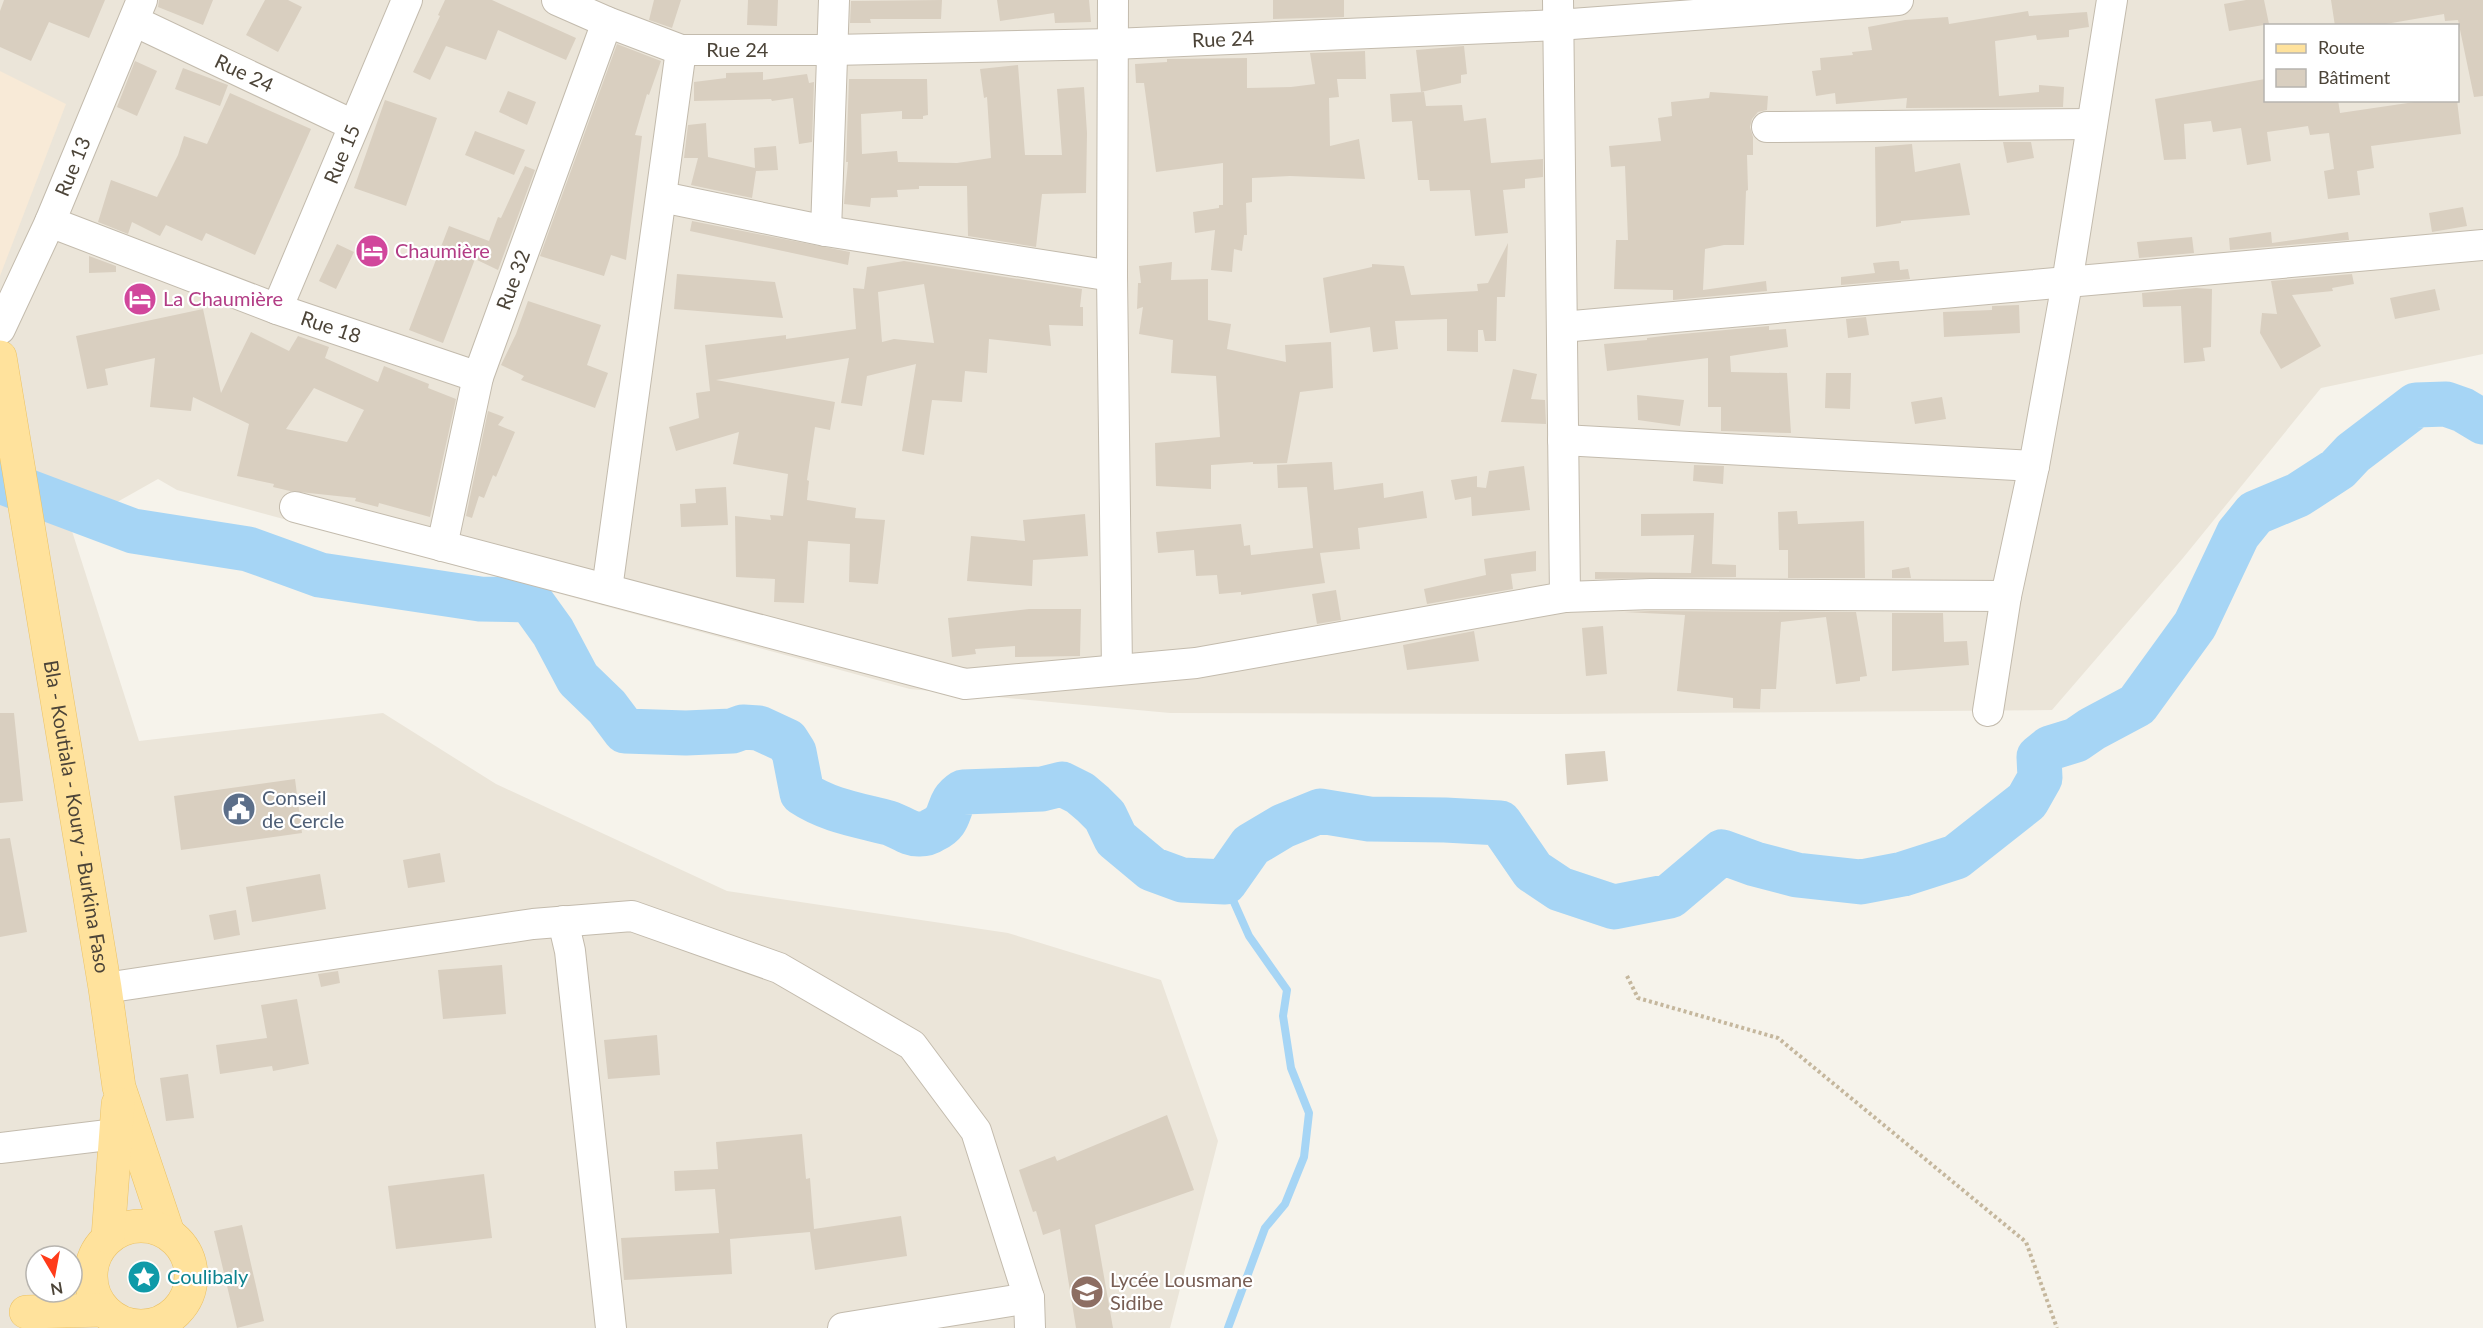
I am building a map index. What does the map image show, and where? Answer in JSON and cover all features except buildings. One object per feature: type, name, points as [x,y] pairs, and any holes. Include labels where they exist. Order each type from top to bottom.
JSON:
[{"type":"main road","name":"Bla - Koutiala - Koury - Burkina Faso","points":[[0,357],[105,988],[119,1087]]},
{"type":"main road","points":[[115,1320],[96,1299],[91,1282],[91,1264],[103,1244],[119,1087]]},
{"type":"main road","points":[[27,1311],[115,1320],[136,1326],[147,1326],[164,1321],[175,1312],[189,1313],[191,1268],[185,1252],[168,1233],[119,1087]]},
{"type":"main road","points":[[84,1261],[123,1228],[152,1226],[168,1233]]},
{"type":"street","name":"Rue 15","points":[[277,309],[407,0]]},
{"type":"street","name":"Rue 24","points":[[557,0],[681,50],[832,50],[1113,44],[1558,13],[1898,0]]},
{"type":"street","points":[[826,231],[834,0]]},
{"type":"street","points":[[1113,0],[1112,276],[1117,670]]},
{"type":"street","points":[[1989,711],[2006,596],[2034,466],[2067,283],[2112,0]]},
{"type":"street","name":"Rue 24","points":[[138,10],[353,125]]},
{"type":"street","name":"Rue 13","points":[[0,329],[50,222],[138,10]]},
{"type":"street","points":[[1558,13],[1565,597]]},
{"type":"street","name":"Rue 32","points":[[442,546],[478,377],[607,22]]},
{"type":"street","points":[[607,589],[681,50]]},
{"type":"street","points":[[1767,127],[2092,124]]},
{"type":"street","points":[[662,197],[826,231],[1112,276]]},
{"type":"street","name":"Rue 18","points":[[50,222],[277,309],[478,377]]},
{"type":"street","points":[[1562,327],[2483,245]]},
{"type":"street","points":[[1563,440],[2034,466]]},
{"type":"street","points":[[296,507],[965,684],[1196,663],[1565,597],[1651,594],[2006,596]]},
{"type":"street","points":[[105,988],[563,921],[632,916],[779,968],[912,1045],[976,1131],[1029,1298],[1030,1328]]},
{"type":"street","points":[[563,921],[570,951],[611,1328]]},
{"type":"street","points":[[0,1148],[116,1134]]},
{"type":"street","points":[[843,1328],[1029,1298]]},
{"type":"path","points":[[1627,976],[1638,998],[1778,1038],[2026,1242],[2057,1328]]},
{"type":"shaded area","points":[[0,0],[2483,0],[2483,354],[2321,388],[2183,558],[2052,710],[1556,714],[1170,713],[910,689],[177,490],[158,479],[71,528],[139,741],[383,713],[496,784],[727,891],[1008,933],[1161,980],[1218,1141],[1170,1328],[0,1328]]},
{"type":"shaded area","points":[[0,71],[66,104],[0,276]]},
{"type":"waterway","points":[[0,481],[133,531],[248,549],[320,575],[480,599],[530,600],[553,632],[578,679],[607,707],[625,731],[686,733],[732,731],[743,727],[759,728],[787,741],[794,752],[802,793],[833,808],[889,823],[912,833],[925,833],[940,826],[947,817],[953,802],[963,792],[1042,789],[1062,784],[1080,793],[1093,804],[1105,816],[1116,839],[1152,869],[1182,880],[1225,882],[1251,845],[1283,826],[1320,811],[1369,819],[1500,823],[1533,871],[1560,889],[1614,907],[1670,896],[1722,852],[1797,875],[1861,882],[1903,874],[1956,857],[2027,801],[2040,778],[2039,757],[2050,748],[2076,740],[2137,705],[2195,625],[2238,534],[2255,513],[2298,495],[2338,469],[2353,453],[2416,405],[2446,404],[2463,410],[2483,422]]},
{"type":"waterway","points":[[1225,882],[1249,936],[1287,990],[1283,1016],[1291,1068],[1309,1113],[1304,1157],[1285,1204],[1265,1228],[1228,1328]]},
{"type":"place","name":"Chaumière","points":[[372,251]]},
{"type":"place","name":"La Chaumière","points":[[140,299]]},
{"type":"place","name":"Conseil de Cercle","points":[[239,809]]},
{"type":"place","name":"Coulibaly","points":[[144,1277]]},
{"type":"place","name":"Lycée Lousmane Sidibe","points":[[1087,1292]]}]
